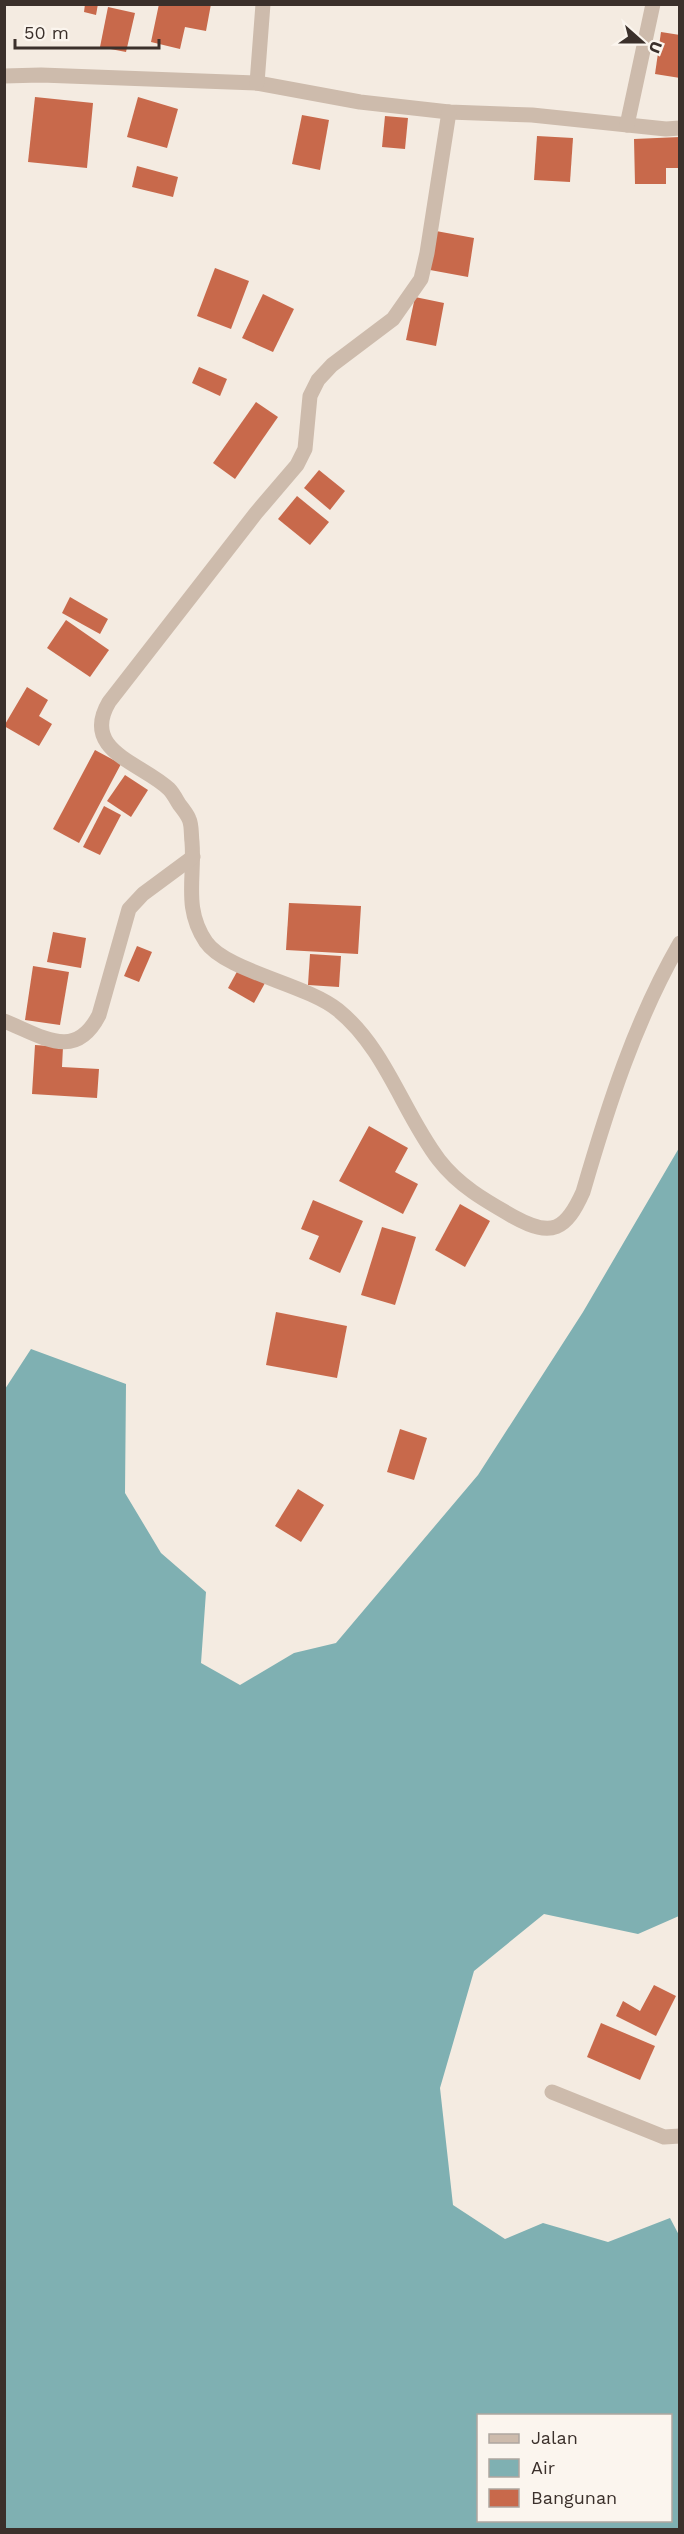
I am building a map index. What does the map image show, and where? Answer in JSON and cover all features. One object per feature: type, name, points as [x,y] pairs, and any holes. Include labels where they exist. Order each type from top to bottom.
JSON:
[{"type":"street","points":[[257,83],[263,4]]},
{"type":"street","points":[[627,125],[653,4]]},
{"type":"street","points":[[4,76],[257,83],[360,102],[449,112],[532,115],[680,128]]},
{"type":"street","points":[[449,112],[428,253],[421,279],[393,319],[332,365],[318,380],[310,396],[305,449],[297,465],[249,522],[109,702],[101,715],[102,733],[111,750],[169,789],[190,820],[193,856],[190,894],[193,912],[207,944],[224,958],[318,997],[338,1010],[355,1027],[392,1078],[426,1142],[440,1162],[462,1185],[524,1222],[542,1229],[555,1229],[566,1221],[576,1206],[640,1022],[680,943]]},
{"type":"street","points":[[4,1021],[59,1042],[76,1041],[92,1027],[99,1015],[129,909],[142,894],[193,856]]},
{"type":"street","points":[[552,2092],[664,2137],[680,2136]]},
{"type":"water","points":[[679,1148],[679,1916],[638,1934],[544,1914],[474,1971],[440,2088],[453,2205],[505,2239],[543,2223],[608,2242],[670,2218],[680,2237],[679,2529],[5,2529],[5,1389],[31,1349],[126,1384],[125,1493],[161,1553],[206,1592],[201,1663],[240,1685],[294,1653],[336,1643],[478,1475],[583,1312]]},
{"type":"building","points":[[85,4],[98,4],[96,15],[84,12]]},
{"type":"building","points":[[159,4],[211,4],[206,31],[185,27],[180,49],[151,42]]},
{"type":"building","points":[[108,7],[135,13],[126,52],[100,47]]},
{"type":"building","points":[[661,32],[680,35],[680,78],[655,74]]},
{"type":"building","points":[[35,97],[93,103],[87,168],[28,162]]},
{"type":"building","points":[[138,97],[178,109],[167,148],[127,137]]},
{"type":"building","points":[[302,115],[329,120],[320,170],[292,164]]},
{"type":"building","points":[[385,116],[408,118],[405,149],[382,147]]},
{"type":"building","points":[[537,136],[573,138],[570,182],[534,180]]},
{"type":"building","points":[[680,137],[680,168],[666,168],[666,184],[635,184],[634,139]]},
{"type":"building","points":[[137,166],[178,177],[173,197],[132,187]]},
{"type":"building","points":[[436,231],[474,238],[468,277],[430,270]]},
{"type":"building","points":[[215,268],[249,281],[231,329],[197,316]]},
{"type":"building","points":[[263,294],[294,309],[273,352],[242,338]]},
{"type":"building","points":[[415,297],[444,303],[436,346],[406,340]]},
{"type":"building","points":[[199,367],[227,379],[220,396],[192,383]]},
{"type":"building","points":[[256,402],[278,417],[235,479],[213,463]]},
{"type":"building","points":[[319,470],[345,491],[330,510],[304,488]]},
{"type":"building","points":[[297,496],[329,522],[310,545],[278,519]]},
{"type":"building","points":[[70,597],[108,619],[100,634],[62,613]]},
{"type":"building","points":[[66,620],[109,650],[90,677],[47,648]]},
{"type":"building","points":[[27,687],[48,700],[39,716],[52,724],[39,746],[4,726]]},
{"type":"building","points":[[95,750],[121,764],[79,843],[53,829]]},
{"type":"building","points":[[125,775],[148,790],[131,817],[107,801]]},
{"type":"building","points":[[104,806],[121,815],[100,855],[83,847]]},
{"type":"building","points":[[289,903],[361,906],[358,954],[286,950]]},
{"type":"building","points":[[53,932],[86,938],[81,968],[47,962]]},
{"type":"building","points":[[137,946],[152,952],[139,982],[124,976]]},
{"type":"building","points":[[310,954],[341,956],[339,987],[308,985]]},
{"type":"building","points":[[33,966],[69,972],[60,1025],[25,1020]]},
{"type":"building","points":[[239,968],[265,983],[254,1003],[228,988]]},
{"type":"building","points":[[35,1045],[63,1047],[62,1067],[99,1069],[97,1098],[32,1094]]},
{"type":"building","points":[[369,1126],[408,1148],[395,1172],[418,1184],[403,1214],[339,1181]]},
{"type":"building","points":[[313,1200],[363,1221],[340,1273],[309,1259],[319,1236],[301,1229]]},
{"type":"building","points":[[460,1204],[490,1221],[465,1267],[435,1250]]},
{"type":"building","points":[[382,1227],[416,1237],[395,1305],[361,1295]]},
{"type":"building","points":[[276,1312],[347,1326],[337,1378],[266,1365]]},
{"type":"building","points":[[400,1429],[427,1438],[414,1480],[387,1472]]},
{"type":"building","points":[[298,1489],[324,1505],[301,1542],[275,1526]]},
{"type":"building","points":[[654,1985],[676,1996],[656,2036],[616,2016],[623,2001],[640,2011]]},
{"type":"building","points":[[601,2023],[655,2046],[640,2080],[587,2057]]}]
